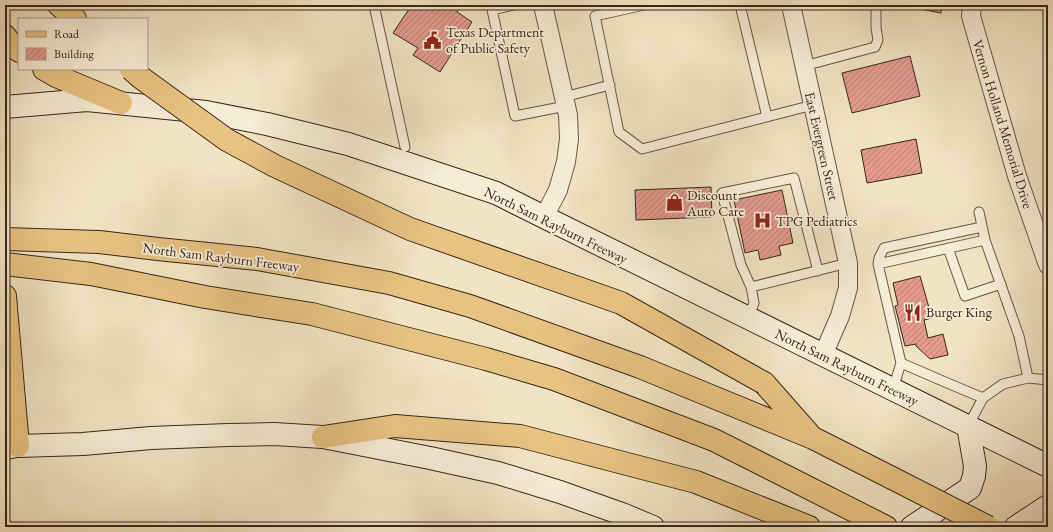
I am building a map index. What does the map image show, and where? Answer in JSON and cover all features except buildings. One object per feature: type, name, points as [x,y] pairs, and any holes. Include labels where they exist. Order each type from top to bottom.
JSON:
[{"type":"main road","points":[[59,5],[74,18]]},
{"type":"main road","points":[[5,36],[18,50]]},
{"type":"main road","points":[[46,70],[56,76],[121,103]]},
{"type":"main road","points":[[132,70],[227,140],[275,166],[410,229],[621,303],[764,383],[813,438]]},
{"type":"main road","name":"North Sam Rayburn Freeway","points":[[5,107],[88,100],[206,112],[267,124],[348,144],[496,193],[1048,466]]},
{"type":"main road","name":"North Sam Rayburn Freeway","points":[[5,239],[99,242],[257,259],[396,285],[470,306],[640,367],[813,438],[988,527]]},
{"type":"main road","points":[[5,264],[91,274],[206,297],[312,314],[486,359],[554,379],[714,440],[886,527]]},
{"type":"main road","points":[[5,296],[12,447],[83,444],[151,438],[266,434],[323,437],[498,473],[560,492],[619,520],[653,527]]},
{"type":"main road","points":[[323,437],[395,426],[520,436],[696,482],[809,527]]},
{"type":"main road","points":[[912,527],[970,488],[974,476],[975,466],[968,426]]},
{"type":"main road","points":[[1016,527],[1048,506]]},
{"type":"street","points":[[543,5],[568,115],[569,139],[566,162],[558,190],[544,217]]},
{"type":"street","name":"East Evergreen Street","points":[[791,5],[848,263],[848,288],[840,316],[823,355]]},
{"type":"street","name":"Vernon Holland Memorial Drive","points":[[972,5],[971,16],[1017,176],[1048,265]]},
{"type":"lane","points":[[374,5],[404,147]]},
{"type":"lane","points":[[514,5],[492,7],[515,116],[565,101],[610,85]]},
{"type":"lane","points":[[644,5],[595,16],[619,132],[642,149],[813,105]]},
{"type":"lane","points":[[740,5],[767,117]]},
{"type":"lane","points":[[804,66],[875,47],[878,40],[876,28],[876,5]]},
{"type":"lane","points":[[748,318],[754,303],[751,287],[742,265],[722,194],[794,178],[818,271]]},
{"type":"lane","points":[[979,212],[985,240],[1019,336],[1028,378]]},
{"type":"lane","points":[[893,389],[901,363],[878,264],[884,248],[982,227]]},
{"type":"lane","points":[[878,264],[985,240]]},
{"type":"lane","points":[[948,248],[965,296],[1001,284]]},
{"type":"lane","points":[[751,287],[848,263]]},
{"type":"lane","points":[[901,363],[983,398]]},
{"type":"lane","points":[[968,426],[983,398],[1003,384],[1028,378],[1048,380]]},
{"type":"place","name":"Texas Department of Public Safety","points":[[433,40]]},
{"type":"place","name":"Discount Auto Care","points":[[674,203]]},
{"type":"place","name":"TPG Pediatrics","points":[[763,221]]},
{"type":"place","name":"Burger King","points":[[913,312]]}]
